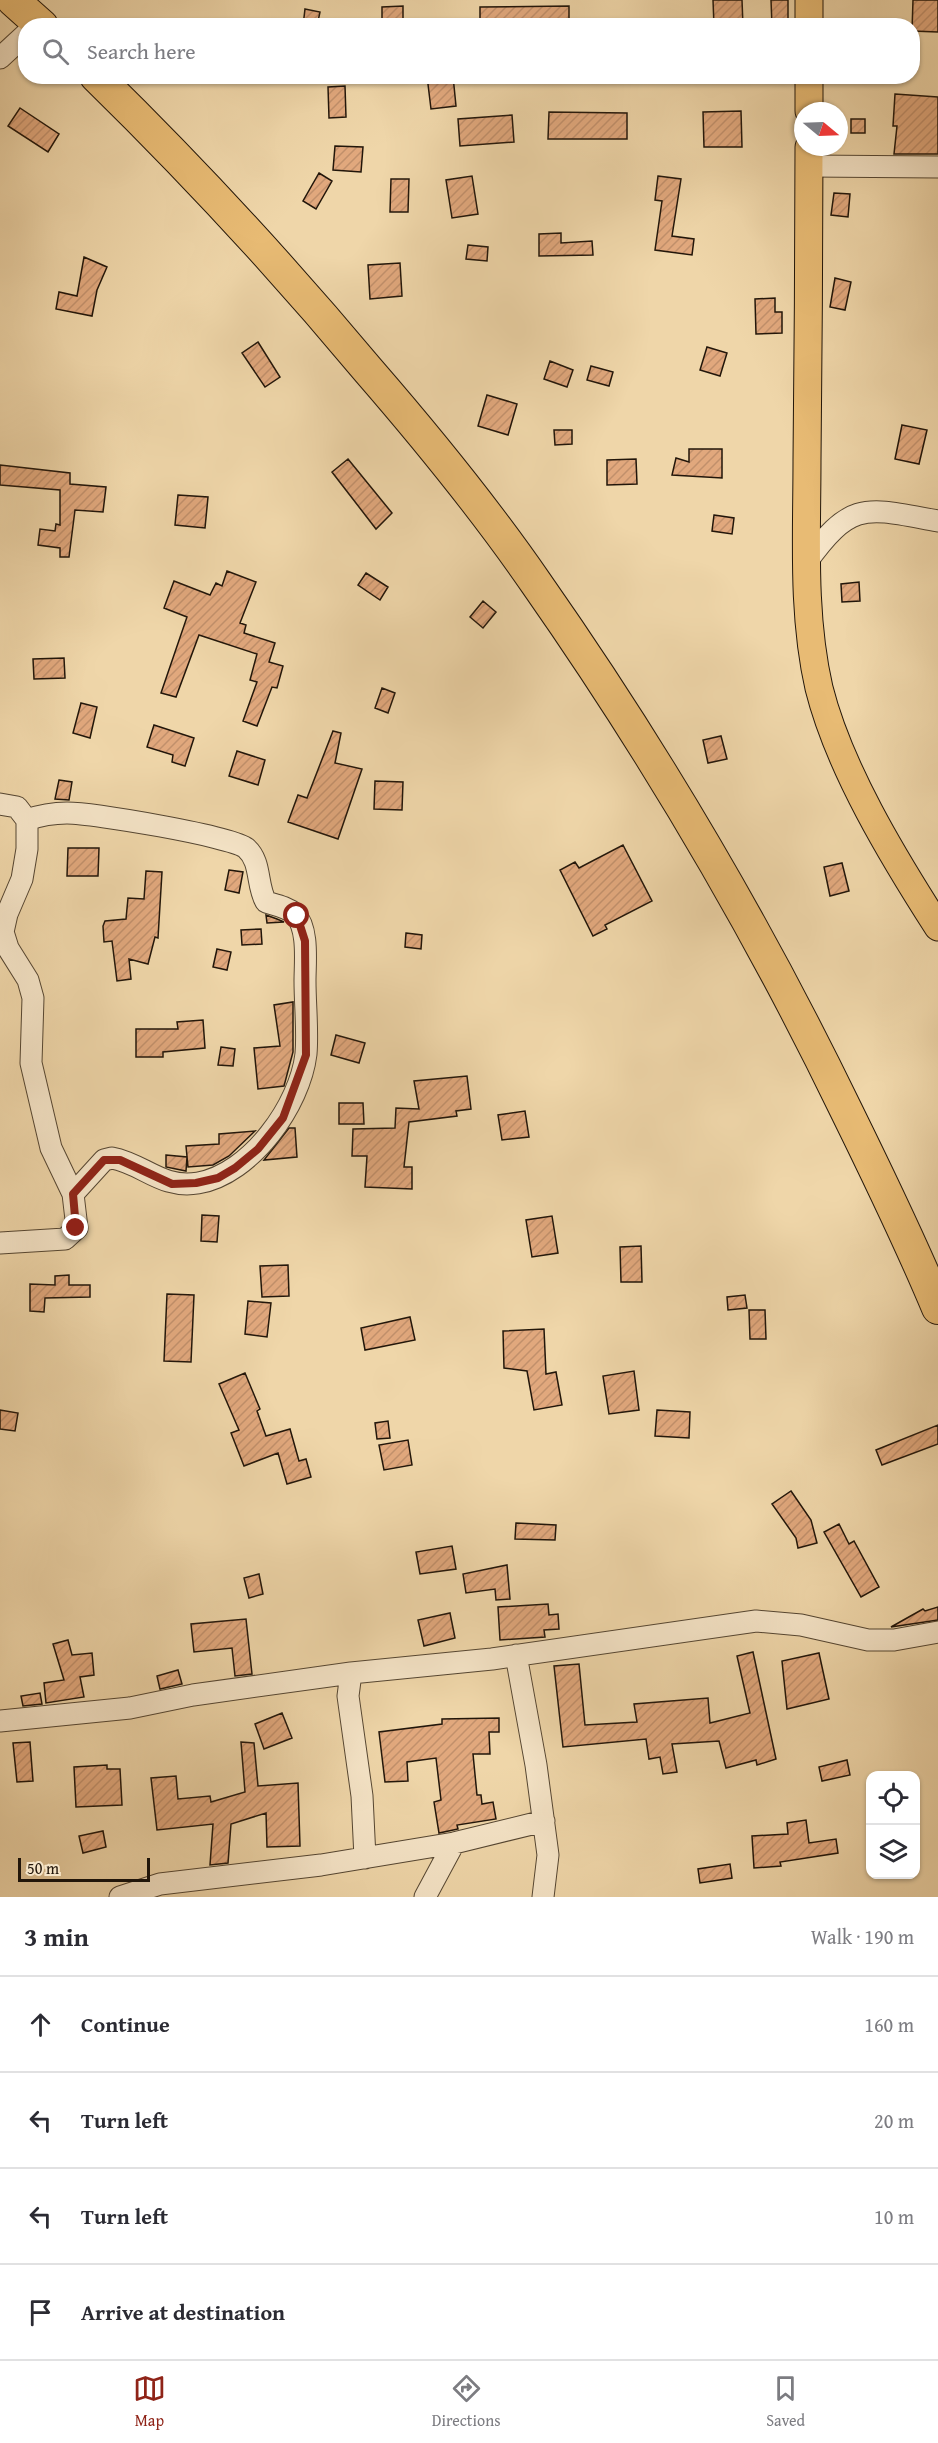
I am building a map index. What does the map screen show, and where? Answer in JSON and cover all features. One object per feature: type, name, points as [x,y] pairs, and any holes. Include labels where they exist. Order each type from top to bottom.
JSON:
[{"type":"highway","points":[[14,0],[28,18]]},
{"type":"highway","points":[[104,84],[174,152],[328,322],[411,420],[535,581],[663,777],[764,948],[874,1168],[938,1308]]},
{"type":"main road","points":[[809,0],[809,18]]},
{"type":"main road","points":[[809,84],[809,102]]},
{"type":"main road","points":[[809,157],[806,563],[811,640],[819,688],[834,736],[862,796],[935,916]]},
{"type":"street","points":[[0,58],[18,42]]},
{"type":"street","points":[[809,157],[938,167]]},
{"type":"street","points":[[806,563],[827,534],[849,516],[881,510],[938,521]]},
{"type":"street","points":[[0,804],[17,807],[27,820],[27,849],[22,879],[7,914],[3,932],[8,948],[28,980],[33,998],[31,1063],[51,1148],[73,1194],[76,1228],[72,1236],[65,1239],[0,1243]]},
{"type":"street","points":[[27,820],[47,813],[70,813],[149,825],[228,840],[244,846],[253,855],[261,894],[266,902],[287,908],[297,916],[305,941],[306,1055],[283,1118],[258,1149],[235,1168],[218,1178],[196,1183],[172,1184],[112,1158],[104,1160],[73,1194]]},
{"type":"street","points":[[0,1721],[130,1708],[193,1695],[351,1673],[516,1655],[756,1621],[801,1624],[868,1640],[894,1640],[938,1632]]},
{"type":"street","points":[[516,1655],[548,1856],[543,1897]]},
{"type":"street","points":[[351,1673],[348,1696],[362,1796],[365,1858]]},
{"type":"street","points":[[120,1897],[160,1884],[365,1858],[454,1843],[544,1821]]},
{"type":"street","points":[[425,1897],[454,1843]]},
{"type":"building","points":[[713,0],[742,0],[743,18],[714,18]]},
{"type":"building","points":[[771,0],[788,0],[788,18],[772,18]]},
{"type":"building","points":[[913,0],[938,0],[938,32],[920,31],[920,18],[912,18]]},
{"type":"building","points":[[403,6],[403,18],[382,18],[382,7]]},
{"type":"building","points":[[569,6],[569,18],[480,18],[480,7]]},
{"type":"building","points":[[305,9],[320,12],[319,18],[304,18]]},
{"type":"building","points":[[428,84],[454,84],[456,106],[431,109]]},
{"type":"building","points":[[345,86],[346,117],[329,118],[328,87]]},
{"type":"building","points":[[895,94],[938,97],[938,154],[894,154],[897,126],[893,126]]},
{"type":"building","points":[[20,108],[59,134],[48,152],[8,126]]},
{"type":"building","points":[[741,111],[742,147],[704,147],[703,112]]},
{"type":"building","points":[[549,112],[627,113],[627,139],[548,139]]},
{"type":"building","points":[[512,115],[514,142],[460,146],[458,119]]},
{"type":"building","points":[[851,119],[865,119],[865,133],[851,133]]},
{"type":"building","points":[[335,146],[363,147],[361,172],[333,170]]},
{"type":"building","points":[[319,173],[332,181],[316,209],[303,201]]},
{"type":"building","points":[[472,176],[478,214],[452,218],[446,180]]},
{"type":"building","points":[[658,176],[681,179],[672,236],[694,239],[692,255],[655,250],[662,201],[655,200]]},
{"type":"building","points":[[391,179],[409,179],[408,212],[390,212]]},
{"type":"building","points":[[834,193],[850,194],[848,217],[831,215]]},
{"type":"building","points":[[561,233],[561,243],[592,241],[593,255],[539,256],[539,234]]},
{"type":"building","points":[[468,245],[488,247],[487,261],[466,259]]},
{"type":"building","points":[[84,257],[107,267],[97,290],[92,316],[56,309],[59,292],[77,296]]},
{"type":"building","points":[[400,263],[402,296],[370,299],[368,265]]},
{"type":"building","points":[[835,278],[851,282],[845,310],[830,307]]},
{"type":"building","points":[[775,298],[775,312],[782,312],[782,333],[756,334],[755,299]]},
{"type":"building","points":[[258,342],[280,377],[265,387],[242,353]]},
{"type":"building","points":[[707,347],[727,353],[720,376],[700,370]]},
{"type":"building","points":[[550,361],[573,370],[567,387],[544,379]]},
{"type":"building","points":[[591,366],[613,372],[609,386],[587,380]]},
{"type":"building","points":[[487,395],[517,404],[508,435],[478,426]]},
{"type":"building","points":[[902,425],[927,430],[919,464],[895,459]]},
{"type":"building","points":[[554,430],[572,430],[572,444],[555,445]]},
{"type":"building","points":[[689,449],[722,449],[722,478],[672,475],[676,458],[689,462]]},
{"type":"building","points":[[348,459],[392,513],[376,529],[332,472]]},
{"type":"building","points":[[636,459],[637,484],[607,485],[607,460]]},
{"type":"building","points":[[0,465],[70,473],[70,484],[106,487],[103,512],[75,510],[69,557],[60,557],[60,548],[38,545],[40,529],[55,531],[56,524],[60,525],[60,490],[0,485]]},
{"type":"building","points":[[178,495],[208,497],[205,528],[175,525]]},
{"type":"building","points":[[714,515],[734,518],[732,534],[712,531]]},
{"type":"building","points":[[227,571],[256,582],[240,623],[246,625],[244,633],[275,643],[269,662],[283,666],[277,688],[272,687],[257,726],[243,721],[257,682],[250,680],[257,654],[199,635],[176,697],[161,693],[187,617],[164,608],[174,581],[210,595],[216,583],[222,586]]},
{"type":"building","points":[[366,573],[388,587],[380,600],[358,585]]},
{"type":"building","points":[[859,582],[860,601],[842,602],[841,584]]},
{"type":"building","points":[[483,601],[496,612],[483,628],[470,617]]},
{"type":"building","points":[[64,658],[65,678],[34,679],[33,659]]},
{"type":"building","points":[[382,688],[395,693],[388,713],[375,708]]},
{"type":"building","points":[[81,703],[97,707],[90,738],[73,733]]},
{"type":"building","points":[[154,725],[194,738],[185,766],[172,762],[173,755],[147,747]]},
{"type":"building","points":[[333,731],[341,733],[335,763],[362,769],[338,839],[288,822],[298,795],[307,798]]},
{"type":"building","points":[[721,736],[727,759],[708,763],[703,740]]},
{"type":"building","points":[[237,751],[265,760],[258,785],[229,776]]},
{"type":"building","points":[[59,780],[72,782],[69,800],[55,799]]},
{"type":"building","points":[[375,781],[403,782],[402,810],[374,809]]},
{"type":"building","points":[[623,845],[652,901],[605,925],[607,929],[593,936],[560,870],[575,862],[579,868]]},
{"type":"building","points":[[68,848],[99,848],[98,876],[67,876]]},
{"type":"building","points":[[842,863],[849,891],[830,896],[824,867]]},
{"type":"building","points":[[229,870],[243,872],[239,893],[225,890]]},
{"type":"building","points":[[146,871],[162,872],[158,938],[155,937],[148,964],[129,959],[131,979],[117,981],[112,941],[104,942],[103,926],[105,921],[126,919],[128,898],[144,899]]},
{"type":"building","points":[[266,915],[277,919],[284,922],[267,923]]},
{"type":"building","points":[[261,929],[262,944],[242,945],[241,930]]},
{"type":"building","points":[[406,933],[422,935],[421,949],[405,947]]},
{"type":"building","points":[[217,949],[231,952],[227,970],[213,967]]},
{"type":"building","points":[[293,1002],[293,1052],[284,1086],[258,1089],[254,1048],[280,1046],[274,1005]]},
{"type":"building","points":[[203,1020],[205,1048],[163,1052],[163,1057],[136,1057],[136,1029],[178,1029],[177,1022]]},
{"type":"building","points":[[336,1035],[365,1043],[359,1063],[331,1055]]},
{"type":"building","points":[[221,1047],[235,1049],[233,1066],[218,1065]]},
{"type":"building","points":[[467,1076],[471,1109],[456,1111],[457,1116],[409,1122],[404,1167],[412,1167],[412,1189],[365,1187],[367,1156],[352,1156],[353,1129],[395,1128],[396,1108],[419,1109],[414,1081]]},
{"type":"building","points":[[339,1103],[363,1103],[364,1124],[339,1124]]},
{"type":"building","points":[[525,1111],[529,1137],[502,1140],[498,1115]]},
{"type":"building","points":[[289,1128],[295,1128],[297,1157],[264,1160]]},
{"type":"building","points":[[255,1131],[229,1156],[213,1165],[188,1167],[186,1146],[219,1144],[219,1134]]},
{"type":"building","points":[[166,1155],[187,1157],[186,1171],[166,1167]]},
{"type":"building","points":[[202,1215],[219,1216],[217,1242],[201,1241]]},
{"type":"building","points":[[552,1216],[558,1253],[532,1257],[526,1220]]},
{"type":"building","points":[[641,1246],[642,1282],[621,1282],[620,1247]]},
{"type":"building","points":[[288,1265],[289,1296],[262,1297],[260,1266]]},
{"type":"building","points":[[69,1275],[69,1285],[90,1285],[90,1297],[45,1298],[44,1312],[30,1311],[30,1284],[55,1285],[55,1276]]},
{"type":"building","points":[[167,1294],[194,1295],[191,1362],[164,1361]]},
{"type":"building","points":[[745,1295],[747,1308],[728,1310],[727,1297]]},
{"type":"building","points":[[248,1301],[271,1303],[267,1337],[245,1334]]},
{"type":"building","points":[[749,1310],[765,1310],[766,1339],[750,1339]]},
{"type":"building","points":[[410,1317],[415,1340],[365,1350],[361,1328]]},
{"type":"building","points":[[544,1329],[546,1374],[556,1372],[562,1405],[534,1410],[527,1371],[504,1368],[503,1331]]},
{"type":"building","points":[[634,1371],[639,1410],[609,1414],[603,1376]]},
{"type":"building","points":[[245,1373],[260,1409],[257,1411],[266,1436],[290,1429],[299,1461],[306,1459],[311,1477],[287,1484],[278,1453],[244,1466],[231,1433],[239,1430],[219,1384]]},
{"type":"building","points":[[0,1410],[18,1413],[15,1431],[0,1429]]},
{"type":"building","points":[[657,1410],[690,1412],[689,1438],[655,1436]]},
{"type":"building","points":[[388,1421],[390,1438],[377,1439],[375,1423]]},
{"type":"building","points":[[938,1425],[938,1444],[882,1465],[876,1450]]},
{"type":"building","points":[[408,1440],[412,1465],[384,1470],[379,1445]]},
{"type":"building","points":[[791,1491],[811,1520],[817,1543],[798,1548],[796,1538],[772,1504]]},
{"type":"building","points":[[516,1523],[556,1525],[555,1540],[515,1539]]},
{"type":"building","points":[[839,1524],[849,1544],[854,1541],[879,1587],[861,1597],[824,1532]]},
{"type":"building","points":[[452,1546],[456,1569],[420,1574],[416,1552]]},
{"type":"building","points":[[507,1565],[510,1599],[496,1600],[495,1589],[466,1593],[463,1574]]},
{"type":"building","points":[[259,1574],[263,1594],[249,1598],[244,1578]]},
{"type":"building","points":[[548,1604],[549,1615],[558,1614],[559,1629],[544,1630],[545,1637],[500,1640],[498,1607]]},
{"type":"building","points":[[938,1607],[938,1620],[891,1627],[923,1609],[925,1611]]},
{"type":"building","points":[[450,1613],[455,1638],[424,1646],[418,1620]]},
{"type":"building","points":[[246,1619],[252,1674],[235,1676],[232,1648],[194,1652],[191,1624]]},
{"type":"building","points":[[68,1640],[72,1655],[92,1653],[94,1675],[80,1677],[84,1697],[46,1703],[44,1683],[64,1680],[53,1644]]},
{"type":"building","points":[[753,1652],[776,1759],[757,1765],[756,1760],[726,1768],[719,1741],[672,1744],[677,1772],[663,1774],[660,1757],[649,1759],[646,1739],[563,1747],[554,1666],[579,1664],[585,1725],[637,1722],[634,1704],[708,1698],[710,1723],[750,1713],[737,1656]]},
{"type":"building","points":[[819,1653],[829,1699],[787,1709],[782,1661]]},
{"type":"building","points":[[178,1670],[182,1684],[160,1689],[157,1676]]},
{"type":"building","points":[[40,1693],[42,1704],[23,1706],[21,1696]]},
{"type":"building","points":[[282,1713],[292,1738],[264,1749],[255,1724]]},
{"type":"building","points":[[499,1718],[499,1732],[489,1732],[490,1754],[473,1754],[477,1795],[481,1795],[482,1804],[493,1802],[496,1819],[457,1825],[458,1829],[439,1833],[434,1802],[441,1800],[436,1758],[407,1762],[408,1781],[385,1782],[379,1732],[442,1724],[442,1719]]},
{"type":"building","points":[[30,1742],[33,1781],[17,1782],[13,1743]]},
{"type":"building","points":[[241,1742],[254,1743],[258,1786],[298,1783],[300,1846],[267,1847],[266,1813],[231,1824],[228,1863],[210,1865],[213,1824],[157,1830],[151,1778],[176,1776],[178,1799],[210,1796],[211,1802],[245,1792]]},
{"type":"building","points":[[847,1760],[850,1775],[822,1781],[819,1767]]},
{"type":"building","points":[[107,1765],[107,1769],[120,1769],[122,1805],[76,1807],[74,1767]]},
{"type":"building","points":[[806,1820],[809,1843],[836,1839],[838,1853],[780,1862],[781,1866],[754,1868],[752,1836],[788,1834],[787,1823]]},
{"type":"building","points":[[103,1831],[106,1847],[83,1853],[79,1836]]},
{"type":"building","points":[[730,1864],[732,1878],[700,1883],[698,1869]]},
{"type":"route","points":[[76,1228],[73,1194],[104,1160],[112,1158],[120,1160],[172,1184],[196,1183],[218,1178],[235,1168],[258,1149],[283,1118],[306,1055],[305,941],[297,916]]}]
